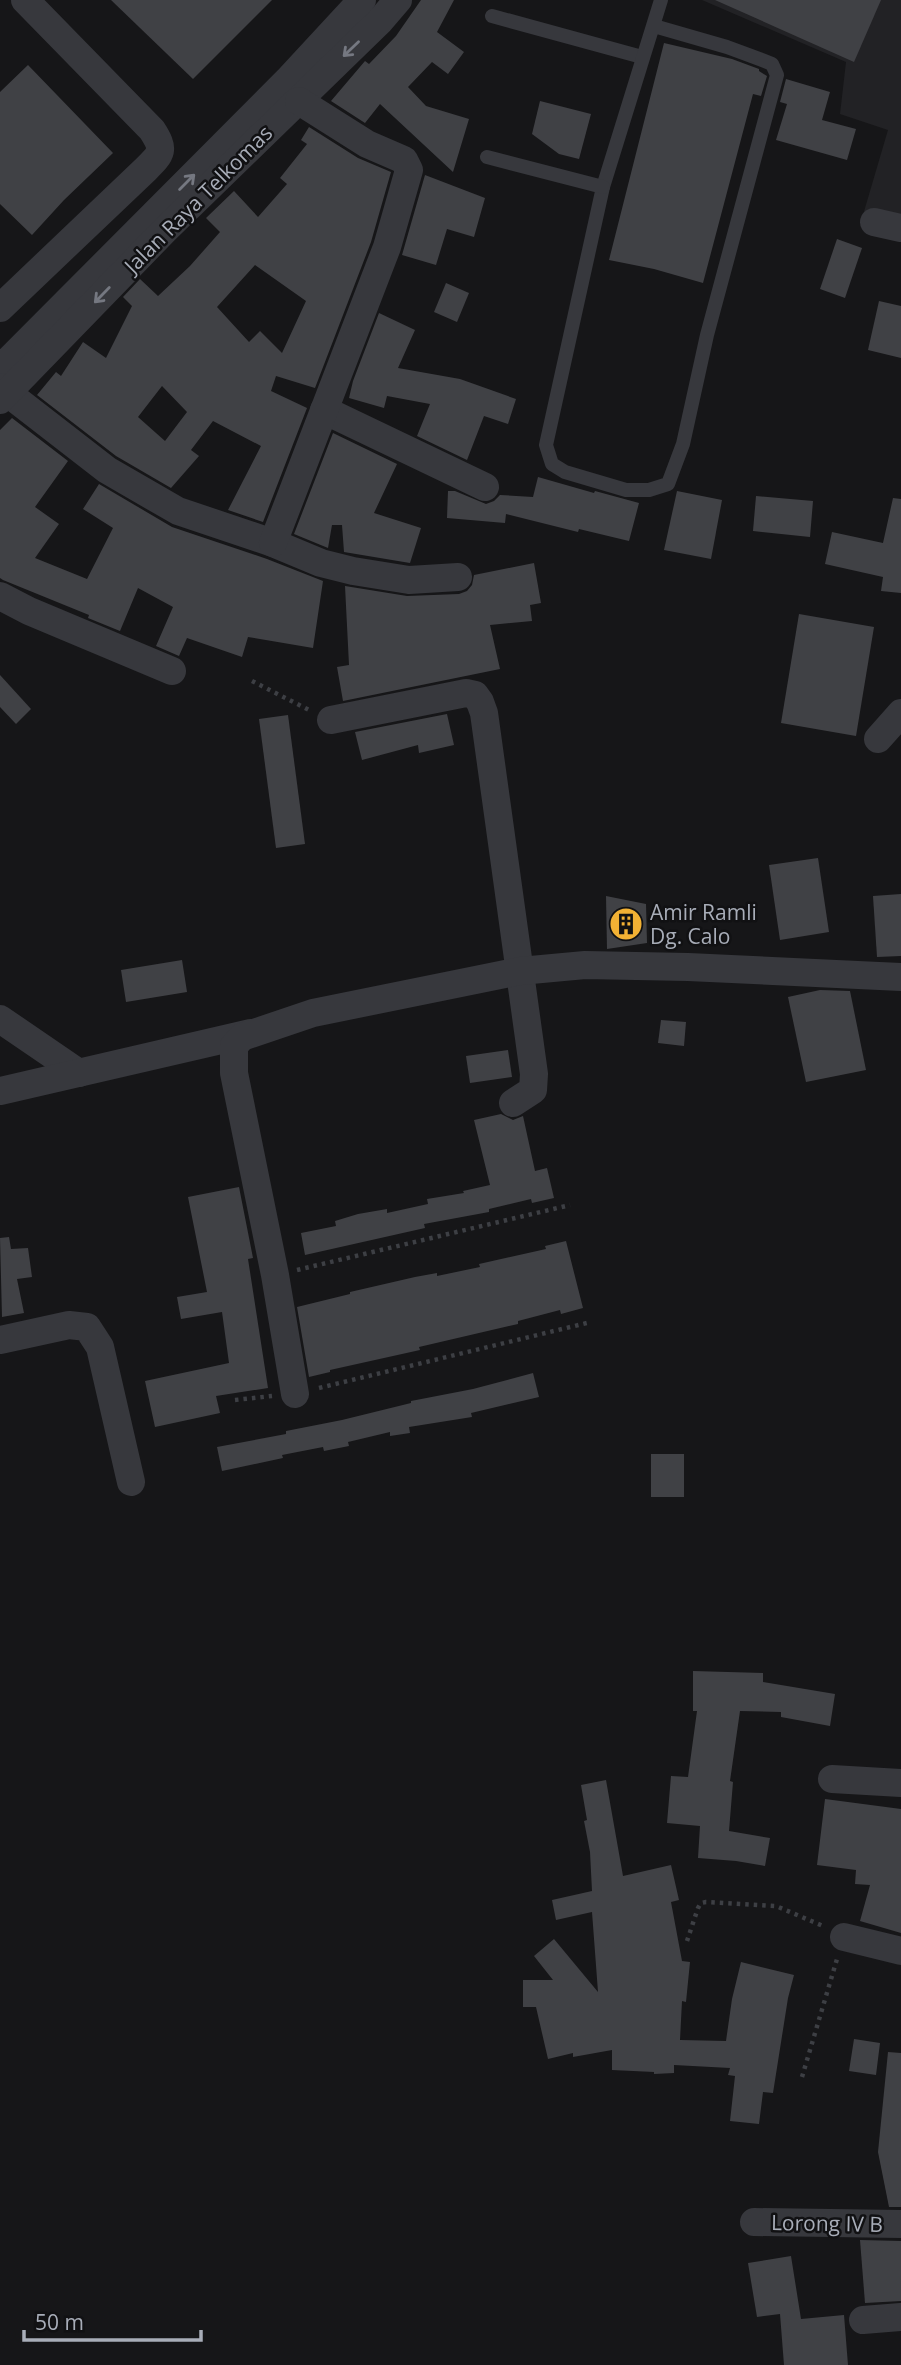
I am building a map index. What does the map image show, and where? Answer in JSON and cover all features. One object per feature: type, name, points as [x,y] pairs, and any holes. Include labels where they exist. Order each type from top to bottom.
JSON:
[{"type":"street","points":[[3,300],[146,169],[158,157],[160,151],[160,143],[152,130],[25,0]]},
{"type":"street","name":"Jalan Raya Telkomas","points":[[2,387],[362,0]]},
{"type":"street","name":"Jalan Raya Telkomas","points":[[2,387],[299,101],[398,0]]},
{"type":"street","points":[[273,543],[387,247],[409,167],[404,160],[367,144],[299,101]]},
{"type":"street","points":[[874,222],[901,228]]},
{"type":"street","points":[[2,387],[107,471],[156,499],[201,519],[321,562],[379,576],[409,580],[458,577]]},
{"type":"street","points":[[324,410],[485,487]]},
{"type":"street","points":[[0,596],[29,611],[172,671]]},
{"type":"street","points":[[331,720],[453,695],[475,695],[480,702],[499,811],[534,1085],[529,1094],[513,1103]]},
{"type":"street","points":[[878,739],[901,713]]},
{"type":"street","points":[[0,1091],[254,1032],[313,1013],[520,971],[598,965],[901,977]]},
{"type":"street","points":[[0,1019],[79,1073]]},
{"type":"street","points":[[254,1032],[242,1037],[234,1046],[233,1065],[275,1275],[295,1394]]},
{"type":"street","points":[[0,1340],[69,1325],[87,1327],[100,1347],[131,1482]]},
{"type":"street","points":[[832,1779],[901,1783]]},
{"type":"street","points":[[844,1937],[901,1951]]},
{"type":"street","name":"Lorong IV B","points":[[754,2222],[901,2224]]},
{"type":"street","points":[[863,2320],[901,2317]]},
{"type":"lane","points":[[654,26],[762,60],[772,64],[777,75],[707,335],[683,444],[668,484],[659,488],[626,490],[565,472],[552,464],[546,445],[603,187],[660,0]]},
{"type":"lane","points":[[492,16],[642,57]]},
{"type":"lane","points":[[487,157],[603,187]]},
{"type":"path","points":[[252,681],[295,703]]},
{"type":"path","points":[[275,1275],[570,1205]]},
{"type":"path","points":[[235,1400],[295,1394],[591,1322]]},
{"type":"path","points":[[687,1941],[698,1908],[701,1903],[706,1902],[776,1906],[810,1918],[844,1937],[802,2077]]},
{"type":"shaded area","points":[[702,0],[901,0],[901,224],[863,215],[888,130],[840,114],[846,62]]},
{"type":"building","points":[[111,0],[272,0],[193,79]]},
{"type":"building","points":[[421,0],[454,0],[437,32],[464,52],[448,74],[432,62],[408,87],[426,106],[469,119],[453,172],[380,104],[365,123],[331,101],[365,61],[369,64],[396,36]]},
{"type":"building","points":[[715,0],[881,0],[854,62]]},
{"type":"building","points":[[664,43],[732,59],[759,69],[767,76],[761,96],[753,94],[703,283],[609,260]]},
{"type":"building","points":[[28,65],[113,153],[32,235],[0,204],[0,92]]},
{"type":"building","points":[[786,79],[830,92],[822,120],[856,129],[847,160],[776,140],[787,104],[780,102]]},
{"type":"building","points":[[540,101],[591,114],[579,159],[559,154],[532,134]]},
{"type":"building","points":[[309,127],[358,158],[391,172],[371,242],[315,388],[276,376],[271,391],[307,408],[263,522],[228,510],[261,446],[213,421],[191,450],[199,456],[171,488],[116,456],[37,395],[56,372],[61,376],[83,342],[106,358],[132,306],[123,297],[140,279],[158,296],[190,266],[220,232],[206,218],[234,191],[258,217],[287,184],[280,178],[307,144],[301,140]],"holes":[[[255,265],[306,301],[282,353],[260,331],[249,342],[217,307]],[[162,386],[187,412],[165,441],[138,417]]]},
{"type":"building","points":[[425,175],[485,198],[474,237],[447,229],[436,265],[402,255]]},
{"type":"building","points":[[837,239],[862,248],[845,298],[820,289]]},
{"type":"building","points":[[446,283],[469,293],[457,322],[434,312]]},
{"type":"building","points":[[879,301],[901,306],[901,358],[868,350]]},
{"type":"building","points":[[379,313],[415,330],[398,368],[460,379],[516,399],[508,424],[484,416],[467,460],[417,436],[430,404],[387,396],[384,408],[349,398]]},
{"type":"building","points":[[12,418],[68,461],[35,507],[59,524],[35,558],[87,579],[113,528],[83,509],[99,484],[172,527],[323,581],[313,648],[248,637],[242,657],[187,638],[179,656],[156,646],[173,607],[138,588],[120,631],[88,618],[89,615],[0,578],[0,430]]},
{"type":"building","points":[[333,433],[397,464],[374,513],[421,528],[410,563],[344,552],[342,525],[332,525],[328,548],[294,534]]},
{"type":"building","points":[[538,477],[639,503],[629,541],[579,529],[578,532],[506,514],[505,523],[447,518],[448,491],[455,491],[486,504],[500,495],[533,497]]},
{"type":"building","points":[[677,491],[722,500],[711,559],[664,550]]},
{"type":"building","points":[[756,496],[813,501],[810,537],[753,531]]},
{"type":"building","points":[[893,498],[901,499],[901,593],[881,591],[883,577],[825,564],[832,532],[883,543]]},
{"type":"building","points":[[534,563],[541,603],[530,605],[532,621],[490,625],[500,669],[343,701],[337,667],[349,665],[345,586],[407,596],[459,594],[472,585],[474,575]]},
{"type":"building","points":[[799,614],[874,627],[856,736],[781,723]]},
{"type":"building","points":[[0,675],[31,709],[16,724],[0,707]]},
{"type":"building","points":[[447,714],[454,745],[419,753],[418,745],[362,760],[355,732]]},
{"type":"building","points":[[288,715],[305,844],[276,848],[259,719]]},
{"type":"building","points":[[818,858],[829,932],[780,940],[769,865]]},
{"type":"building","points":[[901,894],[901,956],[877,957],[873,896]]},
{"type":"building","name":"Amir Ramli Dg. Calo","points":[[606,896],[646,904],[647,943],[607,949]]},
{"type":"building","points":[[182,960],[187,992],[126,1002],[121,970]]},
{"type":"building","points":[[820,990],[850,991],[866,1070],[806,1082],[788,997]]},
{"type":"building","points":[[661,1020],[686,1022],[684,1046],[658,1043]]},
{"type":"building","points":[[508,1050],[512,1077],[470,1083],[466,1056]]},
{"type":"building","points":[[501,1114],[513,1120],[523,1116],[535,1171],[547,1168],[554,1198],[532,1203],[531,1199],[489,1209],[489,1212],[424,1224],[425,1228],[305,1255],[301,1233],[336,1226],[335,1221],[358,1214],[387,1209],[387,1213],[428,1204],[427,1199],[464,1193],[463,1191],[490,1185],[474,1120]]},
{"type":"building","points":[[239,1187],[253,1258],[248,1259],[268,1388],[216,1396],[220,1413],[155,1427],[145,1381],[229,1363],[222,1312],[181,1319],[177,1297],[207,1292],[188,1197]]},
{"type":"building","points":[[9,1237],[11,1249],[28,1248],[32,1277],[17,1279],[24,1313],[2,1317],[0,1238]]},
{"type":"building","points":[[566,1241],[583,1308],[561,1314],[560,1310],[518,1321],[518,1324],[309,1377],[297,1307],[415,1277],[437,1273],[437,1276],[480,1267],[479,1264],[546,1249],[545,1246]]},
{"type":"building","points":[[533,1373],[539,1397],[471,1413],[472,1417],[409,1427],[410,1433],[390,1436],[390,1432],[348,1442],[349,1446],[324,1451],[323,1447],[282,1455],[283,1458],[222,1471],[217,1447],[286,1434],[286,1431]]},
{"type":"building","points":[[651,1454],[684,1454],[684,1497],[651,1497]]},
{"type":"building","points":[[693,1671],[763,1673],[763,1682],[835,1694],[830,1726],[781,1717],[781,1712],[740,1711],[730,1781],[733,1782],[729,1831],[770,1838],[765,1866],[698,1858],[700,1826],[667,1823],[671,1776],[688,1777],[697,1711],[693,1711]]},
{"type":"building","points":[[606,1780],[623,1876],[671,1865],[679,1900],[671,1902],[682,1961],[690,1962],[686,2002],[682,2001],[680,2040],[726,2041],[741,1962],[794,1975],[773,2093],[763,2092],[759,2124],[730,2121],[735,2076],[728,2075],[730,2068],[674,2065],[674,2073],[654,2074],[612,2070],[612,2050],[573,2057],[573,2053],[548,2059],[536,2007],[523,2007],[523,1980],[553,1980],[534,1956],[554,1939],[598,1992],[592,1912],[556,1920],[552,1900],[592,1891],[590,1852],[584,1821],[587,1820],[581,1785]]},
{"type":"building","points":[[825,1799],[901,1809],[901,1933],[860,1921],[870,1885],[855,1884],[856,1870],[817,1865]]},
{"type":"building","points":[[854,2039],[880,2043],[876,2075],[849,2071]]},
{"type":"building","points":[[888,2052],[901,2053],[901,2207],[889,2207],[878,2152]]},
{"type":"building","points":[[860,2240],[901,2241],[901,2301],[865,2303]]},
{"type":"building","points":[[791,2256],[801,2319],[844,2315],[848,2365],[784,2365],[780,2314],[757,2317],[748,2263]]},
{"type":"place","name":"Amir Ramli Dg. Calo","points":[[626,924]]}]
